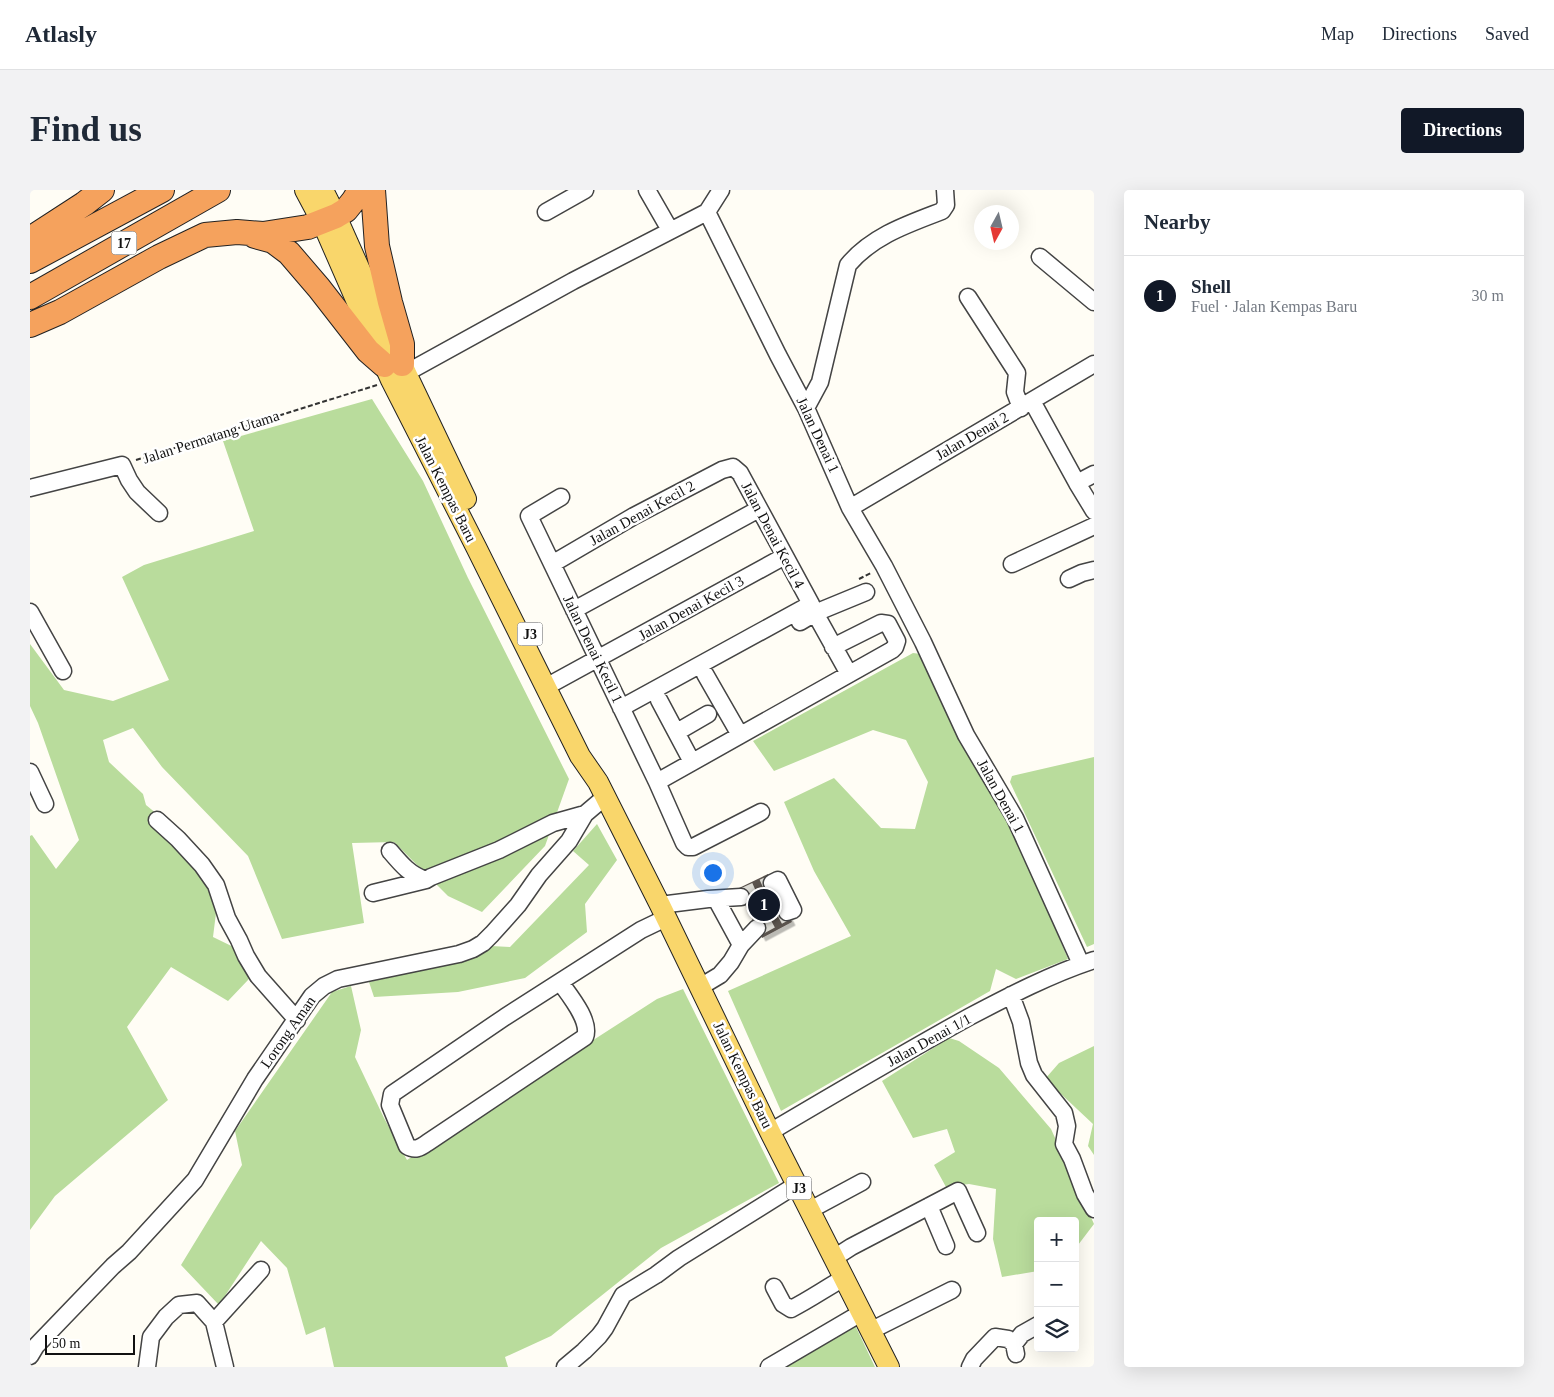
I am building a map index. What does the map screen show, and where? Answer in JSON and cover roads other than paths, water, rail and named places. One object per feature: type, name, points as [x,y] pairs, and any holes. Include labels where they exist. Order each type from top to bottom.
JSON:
[{"type":"highway","points":[[30,239],[102,190]]},
{"type":"highway","name":"17","points":[[30,261],[162,190]]},
{"type":"highway","name":"17","points":[[30,297],[218,190]]},
{"type":"highway","points":[[30,324],[60,312],[159,257],[204,235],[237,232],[263,234],[308,227],[346,210],[360,190]]},
{"type":"highway","points":[[237,232],[273,241],[289,253],[368,351],[396,370],[402,344],[390,302],[378,246],[373,190]]},
{"type":"main road","name":"Jalan Kempas Baru","points":[[306,190],[329,219]]},
{"type":"main road","name":"Jalan Kempas Baru","points":[[323,190],[329,219],[476,547],[580,756],[602,790]]},
{"type":"main road","name":"Jalan Kempas Baru","points":[[396,370],[588,753],[602,790],[770,1132],[889,1367]]},
{"type":"street","points":[[546,212],[585,190]]},
{"type":"street","points":[[647,190],[670,230]]},
{"type":"street","points":[[396,370],[707,212],[721,190]]},
{"type":"street","points":[[806,408],[820,382],[848,265],[858,253],[879,238],[942,211],[946,205],[945,190]]},
{"type":"street","name":"Jalan Denai 1","points":[[707,212],[806,408],[850,508],[884,566],[966,735],[1015,818],[1088,962]]},
{"type":"street","points":[[1040,257],[1094,302]]},
{"type":"street","points":[[968,298],[1017,373],[1015,392],[1026,404],[1094,511]]},
{"type":"street","name":"Jalan Denai 2","points":[[850,508],[1094,364]]},
{"type":"street","name":"Jalan Permatang Utama","points":[[30,488],[122,465],[137,492],[159,513]]},
{"type":"street","name":"Jalan Denai Kecil 4","points":[[733,467],[740,473],[849,674]]},
{"type":"street","name":"Jalan Denai Kecil 2","points":[[552,564],[634,516],[722,470],[733,467]]},
{"type":"street","points":[[1077,483],[1094,474]]},
{"type":"street","name":"Jalan Denai Kecil 1","points":[[561,497],[529,516],[657,782],[684,843],[693,847],[761,812]]},
{"type":"street","points":[[574,610],[759,509]]},
{"type":"street","points":[[1012,564],[1094,526]]},
{"type":"street","name":"Jalan Denai Kecil 3","points":[[553,683],[785,556]]},
{"type":"street","points":[[1069,579],[1094,570]]},
{"type":"street","points":[[624,713],[813,609],[866,592]]},
{"type":"street","points":[[624,713],[659,700],[813,609]]},
{"type":"street","points":[[30,612],[62,671]]},
{"type":"street","points":[[657,782],[895,647],[897,641],[890,627],[885,623],[878,624],[834,646]]},
{"type":"street","points":[[705,674],[740,735]]},
{"type":"street","points":[[659,700],[692,762]]},
{"type":"street","points":[[677,732],[708,714]]},
{"type":"street","points":[[30,772],[46,804]]},
{"type":"street","name":"Lorong Aman","points":[[30,1356],[36,1346],[113,1266],[129,1252],[195,1180],[225,1132],[255,1078],[312,996],[334,980],[459,954],[483,943],[518,905],[539,875],[569,841],[602,790]]},
{"type":"street","points":[[373,893],[426,880],[499,850],[553,823],[585,814]]},
{"type":"street","points":[[157,820],[202,864],[216,885],[227,918],[250,963],[272,993],[297,1020]]},
{"type":"street","points":[[390,852],[407,870],[418,878],[426,880]]},
{"type":"street","points":[[772,883],[778,880],[793,910],[787,912]]},
{"type":"street","points":[[560,982],[584,1019],[587,1027],[585,1037],[436,1138],[418,1148],[413,1149],[407,1146],[390,1105],[392,1094],[505,1016],[641,930],[663,911],[716,899],[741,897]]},
{"type":"street","points":[[716,899],[740,945]]},
{"type":"street","points":[[700,987],[720,975],[731,962],[740,945],[757,928]]},
{"type":"street","name":"Jalan Denai 1/1","points":[[770,1132],[929,1039],[1011,995],[1088,962]]},
{"type":"street","points":[[1011,995],[1023,1030],[1029,1063],[1034,1075],[1064,1113],[1067,1126],[1064,1144],[1072,1159],[1085,1194],[1094,1209]]},
{"type":"street","points":[[810,1210],[862,1182]]},
{"type":"street","points":[[565,1367],[600,1336],[623,1295],[796,1184]]},
{"type":"street","points":[[834,1258],[851,1247],[958,1191],[978,1234]]},
{"type":"street","points":[[929,1206],[946,1246]]},
{"type":"street","points":[[214,1322],[261,1270]]},
{"type":"street","points":[[774,1287],[783,1304],[791,1309],[806,1302],[844,1278]]},
{"type":"street","points":[[769,1367],[865,1322],[952,1290]]},
{"type":"street","points":[[147,1367],[151,1337],[166,1317],[180,1305],[197,1303],[214,1322],[225,1367]]},
{"type":"street","points":[[970,1367],[974,1359],[995,1337],[1008,1339],[1015,1349],[1022,1334],[1034,1327]]},
{"type":"tunnel","points":[[741,897],[772,883]]},
{"type":"tunnel","points":[[757,928],[787,912]]},
{"type":"place","name":"Shell","points":[[764,905]]}]
